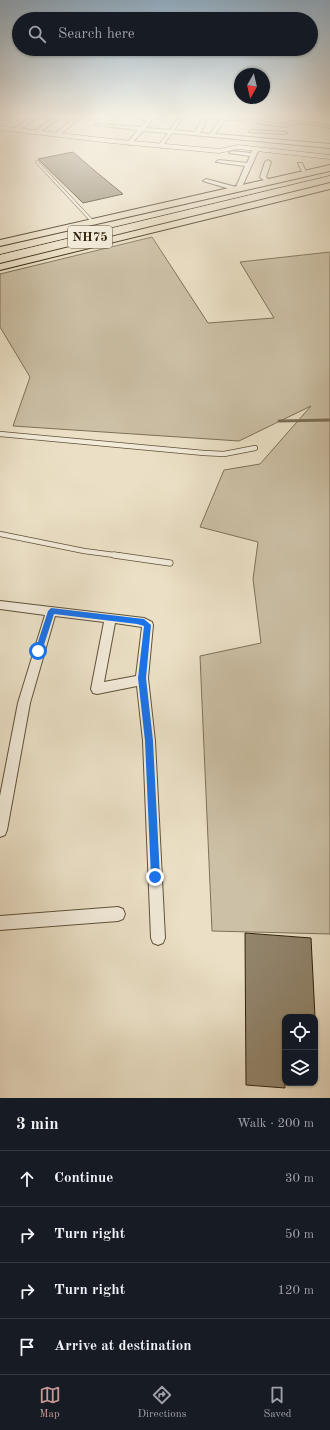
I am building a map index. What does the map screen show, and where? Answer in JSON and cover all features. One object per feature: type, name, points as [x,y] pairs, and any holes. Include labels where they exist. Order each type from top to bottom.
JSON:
[{"type":"highway","name":"NH75","points":[[0,259],[330,174]]},
{"type":"highway","name":"NH75","points":[[0,251],[177,213],[330,185]]},
{"type":"main road","points":[[0,243],[330,168]]},
{"type":"main road","points":[[0,267],[330,185]]},
{"type":"street","points":[[206,181],[238,189],[247,167]]},
{"type":"street","points":[[267,167],[264,177],[268,182]]},
{"type":"street","points":[[302,167],[305,174]]},
{"type":"street","points":[[0,605],[144,622],[148,625],[142,680],[149,741],[158,938]]},
{"type":"street","points":[[0,830],[24,703],[51,611]]},
{"type":"street","points":[[110,618],[97,689],[142,680]]},
{"type":"street","points":[[0,923],[118,914]]},
{"type":"lane","points":[[42,167],[56,184],[77,203],[93,222]]},
{"type":"lane","points":[[0,434],[204,453],[224,454],[254,448]]},
{"type":"lane","points":[[0,534],[84,551],[170,563]]},
{"type":"shaded area","points":[[152,237],[208,323],[274,318],[240,262],[330,252],[330,934],[212,931],[200,656],[261,643],[253,579],[258,542],[200,527],[224,470],[260,464],[311,406],[239,441],[13,426],[30,377],[0,327],[0,274]]},
{"type":"building","points":[[46,167],[91,167],[123,194],[83,203]]},
{"type":"building","points":[[245,933],[311,938],[315,1014],[282,1014],[282,1086],[285,1086],[285,1088],[246,1085]]},
{"type":"waterway","points":[[279,421],[330,420]]},
{"type":"route","points":[[38,651],[51,611],[144,622],[148,625],[142,678],[145,694],[149,741],[155,877]]}]
